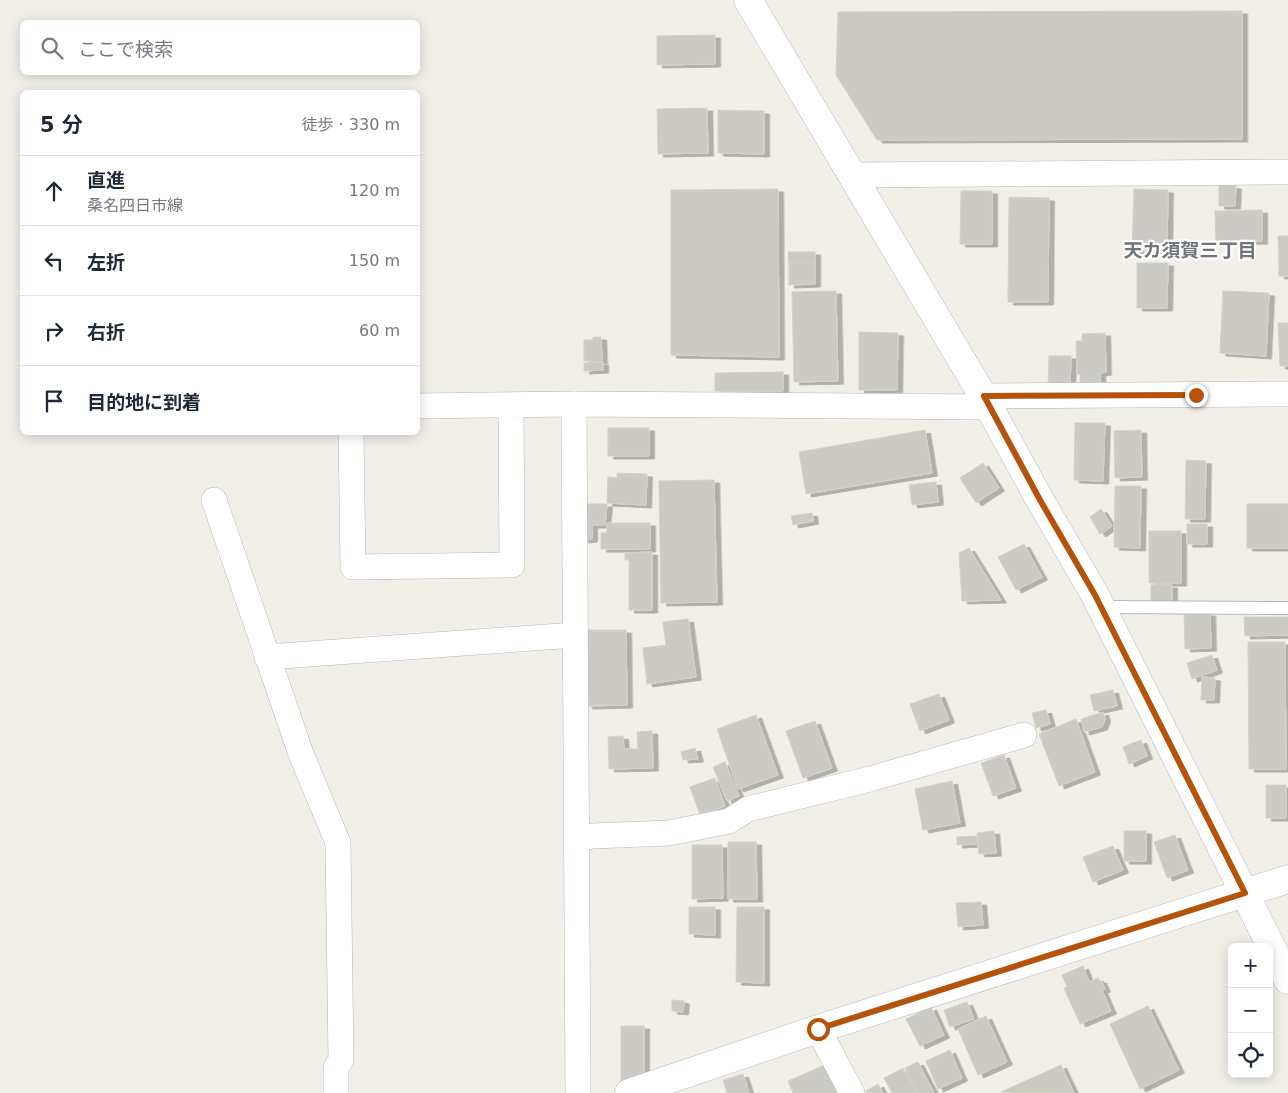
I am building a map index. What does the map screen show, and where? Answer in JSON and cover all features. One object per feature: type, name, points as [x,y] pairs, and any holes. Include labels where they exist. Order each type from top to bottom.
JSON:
[{"type":"street","points":[[748,0],[986,401],[1102,607],[1288,980]]},
{"type":"street","points":[[853,175],[1288,172]]},
{"type":"street","points":[[420,406],[986,401],[1288,394]]},
{"type":"street","points":[[574,404],[578,1093]]},
{"type":"street","points":[[351,435],[353,567],[512,566],[511,405]]},
{"type":"street","points":[[214,500],[301,754],[338,843],[341,1060],[336,1067],[336,1093]]},
{"type":"street","points":[[267,657],[575,635]]},
{"type":"street","points":[[576,840],[592,836],[669,833],[729,821],[748,809],[870,779],[1024,735]]},
{"type":"street","points":[[629,1093],[818,1029],[1288,879]]},
{"type":"street","points":[[818,1029],[852,1093]]},
{"type":"lane","points":[[1102,607],[1288,608]]},
{"type":"building","points":[[1242,11],[1242,139],[877,140],[836,75],[838,12]]},
{"type":"building","points":[[715,35],[715,64],[657,65],[657,36]]},
{"type":"building","points":[[707,108],[708,153],[658,154],[657,109]]},
{"type":"building","points":[[718,110],[764,111],[764,154],[718,153]]},
{"type":"building","points":[[1219,185],[1236,186],[1235,206],[1219,206]]},
{"type":"building","points":[[778,189],[779,357],[671,355],[671,190]]},
{"type":"building","points":[[1134,189],[1168,190],[1167,252],[1132,251]]},
{"type":"building","points":[[961,191],[992,191],[992,244],[960,244]]},
{"type":"building","points":[[1009,197],[1049,198],[1048,302],[1008,302]]},
{"type":"building","points":[[1262,210],[1262,241],[1216,242],[1215,211]]},
{"type":"building","points":[[1278,236],[1288,236],[1288,276],[1279,276]]},
{"type":"building","points":[[788,252],[815,252],[815,262],[789,263]]},
{"type":"building","points":[[815,262],[815,284],[789,285],[789,263]]},
{"type":"building","points":[[1137,263],[1168,263],[1167,308],[1137,308]]},
{"type":"building","points":[[836,291],[838,381],[794,382],[792,292]]},
{"type":"building","points":[[1223,291],[1269,293],[1266,356],[1220,353]]},
{"type":"building","points":[[1278,323],[1288,323],[1288,366],[1280,366]]},
{"type":"building","points":[[859,332],[898,333],[897,390],[859,390]]},
{"type":"building","points":[[1105,333],[1106,372],[1100,373],[1101,389],[1080,389],[1080,374],[1077,374],[1076,341],[1082,341],[1082,334]]},
{"type":"building","points":[[593,337],[601,337],[602,361],[584,361],[584,340],[593,340]]},
{"type":"building","points":[[1049,356],[1071,356],[1070,389],[1048,388]]},
{"type":"building","points":[[603,362],[603,370],[584,371],[584,363]]},
{"type":"building","points":[[783,372],[783,391],[715,391],[715,373]]},
{"type":"building","points":[[1075,423],[1105,423],[1103,481],[1074,480]]},
{"type":"building","points":[[608,428],[649,428],[649,456],[608,456]]},
{"type":"building","points":[[925,430],[932,473],[806,494],[799,452]]},
{"type":"building","points":[[1141,430],[1142,477],[1115,478],[1114,431]]},
{"type":"building","points":[[1186,460],[1206,461],[1205,519],[1185,519]]},
{"type":"building","points":[[983,463],[999,488],[976,503],[960,478]]},
{"type":"building","points":[[617,473],[647,474],[646,505],[607,503],[608,477],[617,478]]},
{"type":"building","points":[[714,480],[717,602],[661,603],[659,481]]},
{"type":"building","points":[[936,482],[938,502],[912,505],[909,485]]},
{"type":"building","points":[[1115,486],[1141,486],[1140,548],[1114,547]]},
{"type":"building","points":[[583,504],[607,504],[605,525],[592,525],[592,539],[583,540]]},
{"type":"building","points":[[1247,504],[1288,504],[1288,548],[1247,548]]},
{"type":"building","points":[[1101,509],[1112,526],[1100,534],[1090,517]]},
{"type":"building","points":[[812,513],[813,521],[793,525],[791,516]]},
{"type":"building","points":[[607,523],[650,523],[650,549],[601,549],[601,533],[607,533]]},
{"type":"building","points":[[1187,524],[1207,524],[1207,544],[1187,544]]},
{"type":"building","points":[[1149,531],[1181,531],[1181,583],[1149,583]]},
{"type":"building","points":[[1024,544],[1042,577],[1016,590],[998,557]]},
{"type":"building","points":[[969,548],[1001,600],[962,601],[959,553]]},
{"type":"building","points":[[652,552],[652,610],[629,610],[629,560],[625,560],[625,553]]},
{"type":"building","points":[[1151,585],[1172,585],[1172,605],[1151,605]]},
{"type":"building","points":[[1210,613],[1211,648],[1185,649],[1184,614]]},
{"type":"building","points":[[1244,617],[1288,617],[1288,635],[1245,636]]},
{"type":"building","points":[[688,619],[696,677],[647,684],[643,648],[666,645],[663,622]]},
{"type":"building","points":[[586,630],[626,630],[627,705],[587,706]]},
{"type":"building","points":[[1248,642],[1285,642],[1286,769],[1249,769]]},
{"type":"building","points":[[1212,655],[1217,670],[1192,679],[1187,663]]},
{"type":"building","points":[[1202,677],[1215,678],[1214,700],[1201,700]]},
{"type":"building","points":[[1113,690],[1117,706],[1094,711],[1090,695]]},
{"type":"building","points":[[939,694],[949,720],[920,731],[910,704]]},
{"type":"building","points":[[1046,710],[1050,724],[1036,728],[1032,713]]},
{"type":"building","points":[[1103,712],[1105,719],[1102,727],[1084,732],[1081,719]]},
{"type":"building","points":[[756,715],[778,775],[738,789],[717,729]]},
{"type":"building","points":[[1076,719],[1095,772],[1059,786],[1039,734]]},
{"type":"building","points":[[815,721],[832,768],[803,778],[786,731]]},
{"type":"building","points":[[652,731],[653,768],[609,769],[608,737],[623,736],[624,749],[638,749],[637,732]]},
{"type":"building","points":[[1141,740],[1147,756],[1129,764],[1123,747]]},
{"type":"building","points":[[695,748],[698,759],[683,760],[681,752]]},
{"type":"building","points":[[1004,755],[1016,788],[993,796],[981,763]]},
{"type":"building","points":[[725,762],[739,796],[727,801],[713,767]]},
{"type":"building","points":[[715,778],[725,806],[700,815],[690,787]]},
{"type":"building","points":[[952,781],[960,823],[923,830],[915,789]]},
{"type":"building","points":[[1266,785],[1286,785],[1286,818],[1266,818]]},
{"type":"building","points":[[994,831],[996,853],[979,854],[977,833]]},
{"type":"building","points":[[1124,831],[1146,831],[1146,861],[1124,861]]},
{"type":"building","points":[[1175,835],[1188,870],[1167,878],[1154,842]]},
{"type":"building","points":[[977,836],[977,844],[957,845],[957,837]]},
{"type":"building","points":[[728,842],[756,842],[757,899],[728,899]]},
{"type":"building","points":[[692,845],[722,845],[723,898],[692,899]]},
{"type":"building","points":[[1113,846],[1123,870],[1093,882],[1083,857]]},
{"type":"building","points":[[981,902],[983,925],[958,927],[956,903]]},
{"type":"building","points":[[689,907],[715,907],[715,935],[689,934]]},
{"type":"building","points":[[737,907],[764,907],[764,983],[736,982]]},
{"type":"building","points":[[1083,966],[1089,982],[1098,978],[1099,981],[1101,980],[1105,989],[1102,990],[1111,1011],[1080,1024],[1064,988],[1067,987],[1062,975]]},
{"type":"building","points":[[672,1000],[684,1001],[683,1012],[672,1011]]},
{"type":"building","points":[[967,1002],[974,1019],[950,1027],[944,1010]]},
{"type":"building","points":[[1148,1006],[1179,1070],[1140,1089],[1110,1024]]},
{"type":"building","points":[[931,1007],[944,1035],[920,1046],[906,1019]]},
{"type":"building","points":[[986,1016],[1007,1062],[978,1075],[958,1029]]},
{"type":"building","points":[[621,1026],[644,1026],[644,1074],[621,1082]]},
{"type":"building","points":[[950,1050],[962,1078],[938,1089],[926,1061]]},
{"type":"building","points":[[918,1062],[934,1093],[918,1093],[905,1068]]},
{"type":"building","points":[[827,1064],[839,1093],[793,1093],[788,1081]]},
{"type":"building","points":[[1061,1065],[1074,1093],[1001,1092]]},
{"type":"building","points":[[903,1068],[917,1093],[892,1093],[884,1078]]},
{"type":"building","points":[[743,1074],[749,1093],[727,1093],[723,1080]]},
{"type":"building","points":[[878,1084],[883,1093],[867,1093],[866,1091]]},
{"type":"district","name":"天カ須賀三丁目","points":[[1190,250]]},
{"type":"route","points":[[818,1029],[1245,893],[1137,674],[984,396],[1196,395]]}]
